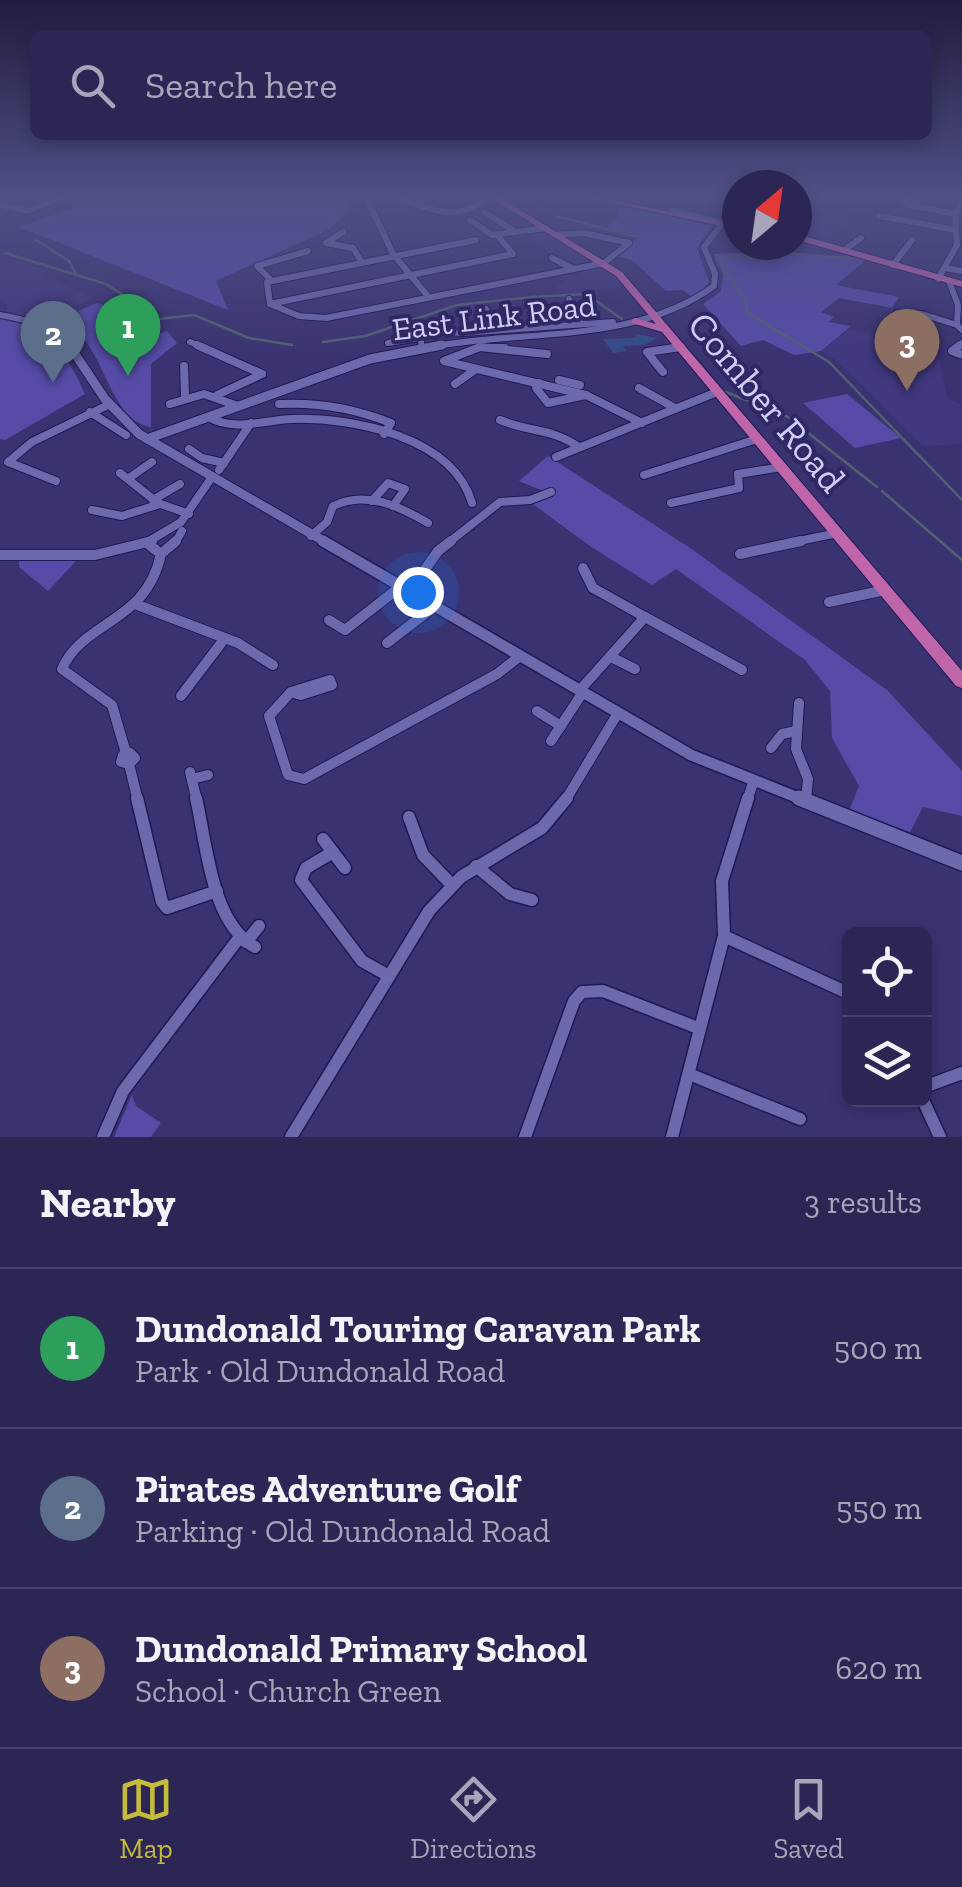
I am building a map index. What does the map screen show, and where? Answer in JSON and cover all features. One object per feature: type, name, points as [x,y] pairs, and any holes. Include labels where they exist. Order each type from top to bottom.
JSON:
[{"type":"highway","name":"Comber Road","points":[[582,250],[604,263],[657,311],[667,330],[717,392],[962,682]]},
{"type":"highway","points":[[843,250],[962,284]]},
{"type":"highway","points":[[636,322],[667,330]]},
{"type":"street","points":[[354,250],[361,261]]},
{"type":"street","points":[[393,250],[427,294]]},
{"type":"street","points":[[269,281],[422,250]]},
{"type":"street","points":[[270,304],[513,254],[510,250]]},
{"type":"street","points":[[270,304],[316,319],[427,294],[604,263],[620,250]]},
{"type":"street","name":"East Link Road","points":[[166,432],[421,343],[488,343],[636,322],[657,311],[698,300],[713,287],[716,274],[705,250]]},
{"type":"street","points":[[893,265],[904,250]]},
{"type":"street","points":[[938,278],[957,250]]},
{"type":"street","points":[[270,304],[269,281],[257,266],[308,251]]},
{"type":"street","points":[[552,258],[574,268]]},
{"type":"street","points":[[945,268],[962,271]]},
{"type":"street","points":[[882,332],[897,313],[922,314],[959,327],[958,305],[950,282]]},
{"type":"street","points":[[569,299],[582,323]]},
{"type":"street","points":[[526,303],[538,327]]},
{"type":"street","points":[[1,309],[44,328],[75,348],[108,405],[129,432]]},
{"type":"street","points":[[486,310],[494,330]]},
{"type":"street","points":[[444,315],[444,331]]},
{"type":"street","points":[[388,343],[421,343],[433,331],[613,322]]},
{"type":"street","points":[[170,404],[185,396],[217,395],[262,374],[190,342]]},
{"type":"street","points":[[547,354],[488,343],[458,352],[444,361],[539,383],[580,385]]},
{"type":"street","points":[[960,354],[952,351],[962,343]]},
{"type":"street","points":[[663,372],[647,352],[681,347]]},
{"type":"street","points":[[184,366],[185,396]]},
{"type":"street","points":[[455,384],[476,369]]},
{"type":"street","points":[[539,383],[536,388],[548,403],[586,395]]},
{"type":"street","points":[[563,384],[642,422]]},
{"type":"street","points":[[639,388],[675,408]]},
{"type":"street","points":[[556,457],[717,392]]},
{"type":"street","points":[[217,395],[238,406]]},
{"type":"street","points":[[279,404],[328,405],[364,412],[391,423],[384,434]]},
{"type":"street","points":[[4,461],[32,442],[108,405]]},
{"type":"street","points":[[90,412],[218,470]]},
{"type":"street","points":[[208,416],[219,424],[303,419],[384,434],[428,451],[461,470],[472,486],[472,503]]},
{"type":"street","points":[[500,420],[519,428],[558,433],[579,447]]},
{"type":"street","points":[[0,555],[93,555],[147,543],[189,514],[251,424]]},
{"type":"street","points":[[129,432],[166,432]]},
{"type":"street","points":[[153,442],[166,432]]},
{"type":"street","points":[[644,475],[757,439]]},
{"type":"street","points":[[189,449],[311,536],[691,755],[962,862]]},
{"type":"street","points":[[4,461],[56,481]]},
{"type":"street","points":[[152,462],[124,475],[155,503],[189,514]]},
{"type":"street","points":[[671,504],[739,488],[738,477],[742,473],[782,467]]},
{"type":"street","points":[[372,501],[388,483],[405,490],[394,506]]},
{"type":"street","points":[[92,510],[133,516],[180,484]]},
{"type":"street","points":[[328,620],[346,630],[405,589],[438,550],[500,502],[530,500],[551,492]]},
{"type":"street","points":[[311,536],[327,522],[338,502],[372,501],[394,506],[428,523]]},
{"type":"street","points":[[161,554],[173,546],[182,531]]},
{"type":"street","points":[[740,554],[838,533]]},
{"type":"street","points":[[147,543],[161,554]]},
{"type":"street","points":[[161,554],[160,570],[151,589],[62,664],[62,669],[112,704],[162,902],[168,908],[217,891]]},
{"type":"street","points":[[583,568],[593,588],[742,670]]},
{"type":"street","points":[[829,602],[885,590]]},
{"type":"street","points":[[135,604],[225,638],[273,665]]},
{"type":"street","points":[[387,643],[435,606]]},
{"type":"street","points":[[551,742],[581,691],[645,617]]},
{"type":"street","points":[[181,696],[225,638]]},
{"type":"street","points":[[289,692],[269,716],[288,775],[304,779],[497,674],[520,656]]},
{"type":"street","points":[[611,657],[634,670]]},
{"type":"street","points":[[799,702],[796,749],[808,779],[806,800]]},
{"type":"street","points":[[536,711],[561,726]]},
{"type":"street","points":[[291,1137],[430,911],[452,885],[476,866],[558,814],[618,713]]},
{"type":"street","points":[[771,748],[782,734],[796,731]]},
{"type":"street","points":[[208,775],[191,776],[217,891],[224,916],[247,942]]},
{"type":"street","points":[[672,1137],[724,936],[722,881],[754,780]]},
{"type":"street","points":[[410,816],[423,855],[452,885]]},
{"type":"street","points":[[323,839],[346,868]]},
{"type":"street","points":[[333,852],[306,868],[301,880],[362,961],[388,976]]},
{"type":"street","points":[[476,866],[510,894],[532,900]]},
{"type":"street","points":[[102,1137],[123,1091],[259,926]]},
{"type":"street","points":[[724,936],[842,990]]},
{"type":"street","points":[[525,1137],[574,1000],[582,992],[603,991],[698,1028]]},
{"type":"street","points":[[932,1084],[962,1072]]},
{"type":"street","points":[[689,1074],[800,1119]]},
{"type":"street","points":[[926,1107],[940,1137]]},
{"type":"shaded area","points":[[77,250],[284,250],[216,281],[228,310]]},
{"type":"shaded area","points":[[545,250],[580,250],[607,267],[626,287],[562,294],[554,287],[566,282],[556,273],[579,268]]},
{"type":"shaded area","points":[[622,250],[698,250],[709,282],[696,299],[682,290],[666,291],[632,260],[615,256]]},
{"type":"shaded area","points":[[713,254],[722,254],[722,260],[812,260],[812,254],[867,259],[836,285],[899,297],[892,308],[839,298],[821,312],[834,317],[828,322],[851,326],[821,351],[794,355],[763,340],[741,346],[703,304],[721,291],[723,274]]},
{"type":"shaded area","points":[[0,256],[49,271],[44,275],[94,298],[39,322],[7,311],[6,301],[0,299]]},
{"type":"shaded area","points":[[97,303],[129,312],[155,335],[167,331],[177,343],[151,364],[151,427],[124,410],[87,343],[59,319]]},
{"type":"shaded area","points":[[0,318],[31,327],[43,335],[63,354],[85,394],[5,440],[0,439]]},
{"type":"shaded area","points":[[849,330],[909,338],[937,347],[947,397],[962,406],[962,444],[923,446],[837,361],[821,351]]},
{"type":"shaded area","points":[[847,394],[901,438],[855,448],[803,403]]},
{"type":"shaded area","points":[[548,456],[693,550],[887,690],[962,771],[962,816],[923,807],[910,832],[849,811],[859,786],[832,738],[830,691],[805,660],[676,569],[652,585],[530,502],[550,494],[519,481]]},
{"type":"shaded area","points":[[77,560],[48,591],[19,567],[19,561]]},
{"type":"shaded area","points":[[132,1095],[136,1106],[161,1123],[151,1137],[114,1137]]},
{"type":"building","points":[[636,334],[658,338],[644,345],[623,346],[627,351],[613,353],[603,339],[635,338]]},
{"type":"waterway","points":[[52,250],[69,261],[75,272]]},
{"type":"waterway","points":[[5,253],[106,284],[159,319],[194,315],[249,338],[292,345]]},
{"type":"waterway","points":[[855,258],[770,253],[718,259],[746,301],[748,313],[829,362],[962,500]]},
{"type":"waterway","points":[[323,342],[365,336],[457,305],[532,297],[586,294],[622,319]]},
{"type":"waterway","points":[[726,392],[788,417],[877,487]]},
{"type":"waterway","points":[[882,491],[962,560]]},
{"type":"place","name":"Dundonald Touring Caravan Park","points":[[128,376]]},
{"type":"place","name":"Pirates Adventure Golf","points":[[53,383]]},
{"type":"place","name":"Dundonald Primary School","points":[[907,391]]}]
